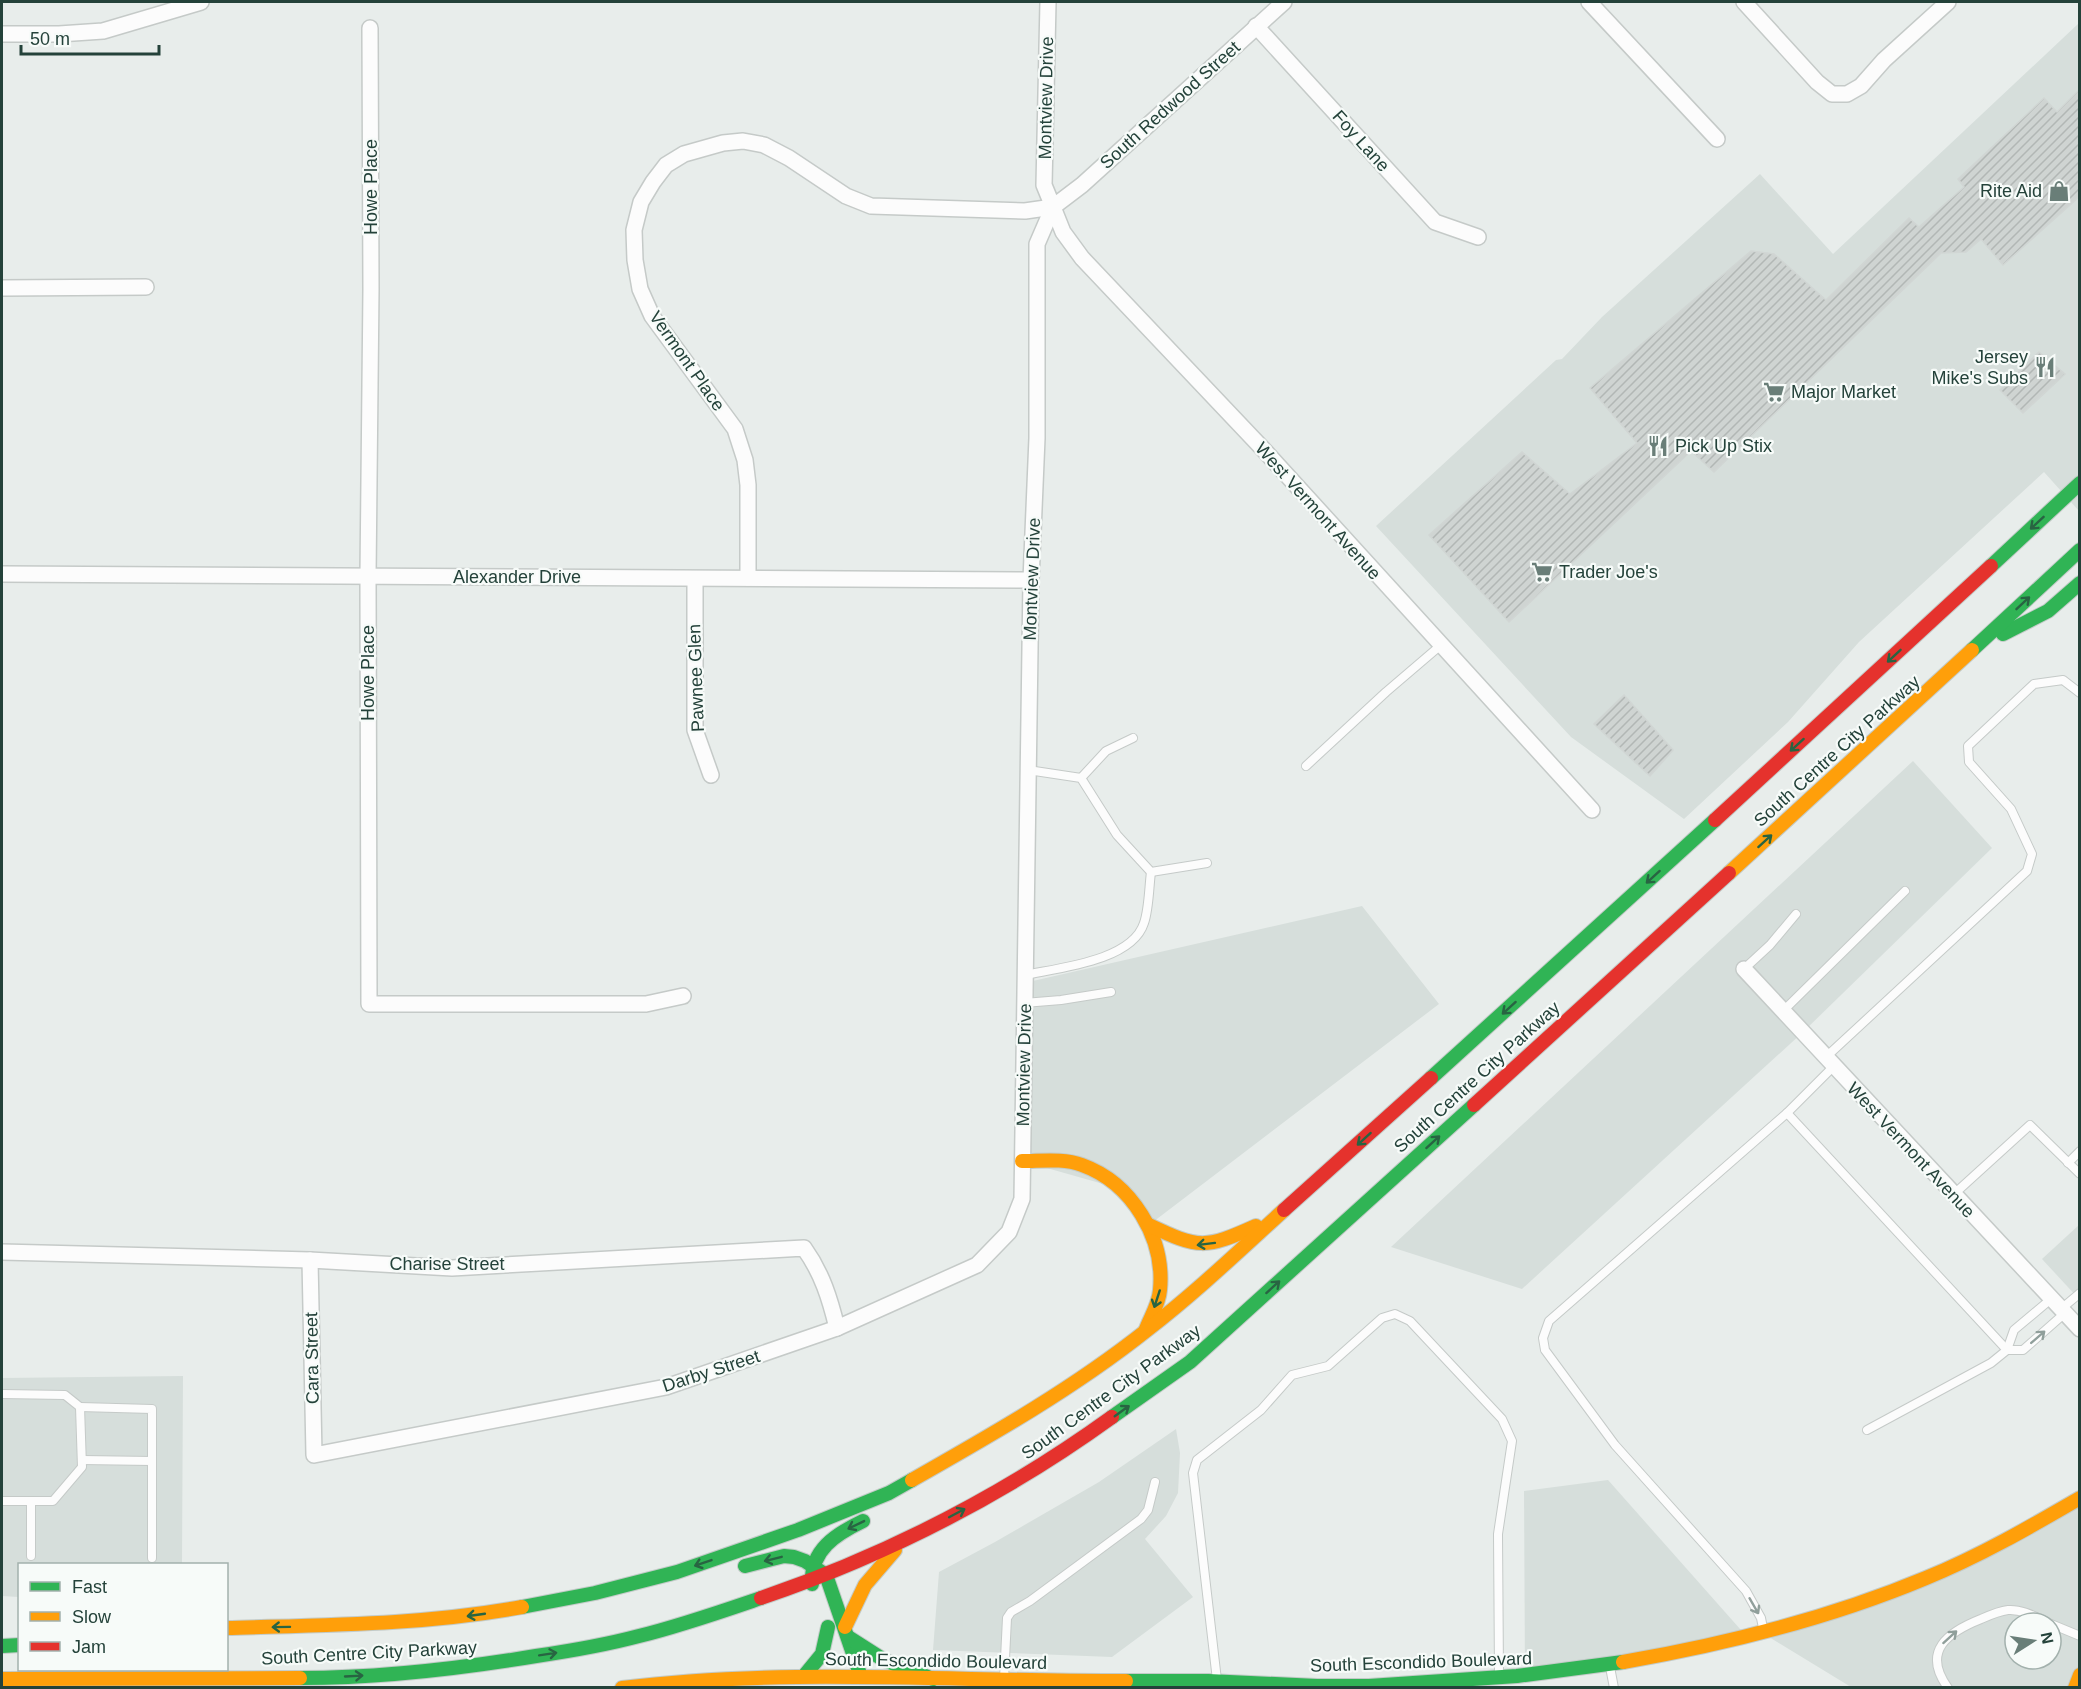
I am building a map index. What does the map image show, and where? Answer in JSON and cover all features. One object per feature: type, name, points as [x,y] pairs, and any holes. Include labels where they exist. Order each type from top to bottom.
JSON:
[{"type":"main road","name":"South Centre City Parkway","points":[[228,1628],[403,1622],[477,1615],[596,1593],[676,1572],[798,1530],[889,1493],[1029,1413],[1146,1331],[1213,1275],[1841,706],[2079,483]]},
{"type":"main road","name":"South Centre City Parkway","points":[[2,1679],[314,1678],[483,1665],[580,1649],[637,1637],[693,1621],[811,1581],[905,1541],[1006,1487],[1058,1456],[1190,1362],[1975,649],[2079,550]]},
{"type":"main road","points":[[1975,649],[2049,611],[2079,583]]},
{"type":"main road","points":[[1022,1161],[1065,1162],[1093,1170],[1121,1189],[1149,1225],[1161,1266],[1160,1291],[1146,1331]]},
{"type":"main road","points":[[1149,1225],[1195,1245],[1212,1244],[1280,1215]]},
{"type":"main road","points":[[907,1499],[915,1479]]},
{"type":"main road","name":"South Escondido Boulevard","points":[[631,1687],[734,1678],[845,1676],[1004,1679],[1043,1684],[1218,1681],[1347,1687],[1499,1679],[1610,1666],[1701,1650],[1764,1634],[1872,1600],[1929,1578],[2004,1541],[2079,1498]]},
{"type":"main road","points":[[817,1598],[811,1581],[814,1566],[824,1544],[833,1536],[875,1515]]},
{"type":"main road","points":[[846,1632],[862,1587],[877,1568],[905,1541]]},
{"type":"main road","points":[[728,1571],[784,1556],[794,1557],[814,1566],[826,1575],[861,1677]]},
{"type":"main road","points":[[596,1593],[664,1588],[707,1576]]},
{"type":"main road","points":[[804,1676],[820,1660],[825,1650],[826,1622],[845,1676]]},
{"type":"main road","points":[[846,1632],[884,1660],[933,1679]]},
{"type":"main road","points":[[2,1646],[18,1645]]},
{"type":"main road","points":[[2075,1688],[2079,1675]]},
{"type":"main road","points":[[51,1688],[120,1679]]},
{"type":"street","points":[[2,34],[103,31],[201,2]]},
{"type":"street","name":"Montview Drive","points":[[1022,1161],[1028,770],[1037,438],[1037,244],[1053,207],[1044,185],[1048,2]]},
{"type":"street","name":"South Redwood Street","points":[[1053,207],[1082,185],[1284,2]]},
{"type":"street","points":[[1589,2],[1717,139]]},
{"type":"street","points":[[1744,2],[1817,82],[1832,94],[1847,94],[1861,86],[1884,60],[1948,2]]},
{"type":"street","name":"Foy Lane","points":[[1256,26],[1435,222],[1478,237]]},
{"type":"street","name":"Howe Place","points":[[370,28],[369,1004],[646,1004],[683,996]]},
{"type":"street","name":"Vermont Place","points":[[748,578],[748,485],[745,460],[735,429],[652,316],[640,289],[635,260],[634,230],[641,202],[666,165],[700,148],[743,141],[764,145],[789,158],[846,196],[872,206],[1025,211],[1053,207]]},
{"type":"street","name":"West Vermont Avenue","points":[[1053,207],[1063,232],[1082,258],[1263,449],[1592,810]]},
{"type":"street","points":[[2,288],[146,287]]},
{"type":"street","name":"Alexander Drive","points":[[2,574],[1032,580]]},
{"type":"street","name":"Pawnee Glen","points":[[695,579],[695,730],[711,775]]},
{"type":"street","name":"West Vermont Avenue","points":[[1744,969],[2079,1329]]},
{"type":"street","name":"Darby Street","points":[[314,1455],[666,1387],[837,1328],[976,1265],[1009,1232],[1022,1199],[1022,1161]]},
{"type":"street","name":"Charise Street","points":[[2,1252],[310,1260],[452,1268],[804,1248],[817,1266],[830,1297],[837,1328]]},
{"type":"street","name":"Cara Street","points":[[310,1260],[314,1455]]},
{"type":"lane","points":[[1306,766],[1441,645]]},
{"type":"lane","points":[[1764,1634],[1761,1618],[1746,1591],[1615,1445],[1545,1350],[1543,1338],[1549,1321],[1787,1113],[1830,1062],[2027,871],[2032,854],[2011,809],[1969,762],[1968,746],[2034,684],[2063,680],[2079,693]]},
{"type":"lane","points":[[1081,778],[1106,752],[1133,738]]},
{"type":"lane","points":[[1025,975],[1091,962],[1111,954],[1134,939],[1144,924],[1151,872],[1118,835],[1081,778],[1028,770]]},
{"type":"lane","points":[[1151,872],[1207,863]]},
{"type":"lane","points":[[1782,1012],[1905,891]]},
{"type":"lane","points":[[1744,969],[1770,945],[1796,914]]},
{"type":"lane","points":[[1024,1003],[1111,992]]},
{"type":"lane","points":[[1787,1113],[2007,1350],[2023,1350],[2059,1307]]},
{"type":"lane","points":[[1953,1195],[2030,1125],[2079,1174]]},
{"type":"lane","points":[[2068,1163],[2079,1151]]},
{"type":"lane","points":[[1867,1430],[1991,1363],[2007,1350],[2014,1330],[2059,1307],[2079,1293]]},
{"type":"lane","points":[[1218,1681],[1193,1473],[1197,1460],[1261,1410],[1293,1376],[1328,1366],[1383,1318],[1395,1314],[1410,1321],[1502,1419],[1512,1441],[1498,1534],[1499,1679]]},
{"type":"lane","points":[[2,1394],[66,1395],[80,1407],[152,1409],[152,1558]]},
{"type":"lane","points":[[2,1501],[53,1501],[82,1467],[80,1407]]},
{"type":"lane","points":[[82,1460],[152,1461]]},
{"type":"lane","points":[[1004,1679],[1007,1618],[1011,1612],[1030,1601],[1141,1519],[1148,1510],[1155,1482]]},
{"type":"lane","points":[[31,1501],[31,1556]]},
{"type":"lane","points":[[1948,1688],[1937,1667],[1936,1656],[1941,1645],[1949,1635],[1972,1622],[2003,1612]]},
{"type":"lane","points":[[2063,1629],[2079,1636]]},
{"type":"lane","points":[[1610,1666],[1614,1688]]},
{"type":"shaded area","points":[[2079,23],[2079,511],[2044,472],[1859,642],[1788,722],[1684,819],[1571,737],[1376,526],[1556,360],[1562,359],[1602,317],[1760,174],[1833,254]]},
{"type":"shaded area","points":[[1913,761],[1992,848],[1802,1033],[1522,1289],[1391,1247]]},
{"type":"shaded area","points":[[1362,906],[1439,1004],[1149,1225],[1121,1189],[1022,1161],[1024,983]]},
{"type":"shaded area","points":[[2079,1225],[2079,1299],[2042,1259]]},
{"type":"shaded area","points":[[183,1376],[182,1563],[18,1563],[18,1597],[2,1596],[2,1378]]},
{"type":"shaded area","points":[[1176,1429],[1180,1453],[1178,1493],[1166,1516],[1145,1539],[1193,1597],[1112,1657],[933,1650],[939,1572],[1099,1482]]},
{"type":"shaded area","points":[[1608,1480],[1748,1638],[1525,1676],[1524,1491]]},
{"type":"shaded area","points":[[2079,1498],[2080,1675],[2075,1687],[1851,1687],[1764,1634],[1872,1600]]},
{"type":"building","points":[[2079,90],[2079,197],[2003,265],[1981,239],[1966,252],[1941,253],[1714,472],[1691,451],[1509,622],[1429,535],[1522,452],[1570,494],[1637,443],[1590,388],[1751,251],[1774,254],[1826,300],[1909,218],[1919,227],[1964,187],[1958,179],[2044,98],[2057,112]]},
{"type":"building","points":[[2039,352],[2065,374],[2023,413],[2000,390]]},
{"type":"building","points":[[1624,695],[1673,750],[1650,776],[1594,724]]},
{"type":"traffic: fast","points":[[1991,566],[2080,483]]},
{"type":"traffic: fast","points":[[1972,650],[2080,550]]},
{"type":"traffic: fast","points":[[2003,634],[2048,611],[2080,583]]},
{"type":"traffic: fast","points":[[1431,1078],[1715,820]]},
{"type":"traffic: fast","points":[[1112,1417],[1190,1362],[1474,1105]]},
{"type":"traffic: fast","points":[[522,1607],[595,1593],[677,1572],[798,1530],[889,1493],[912,1480]]},
{"type":"traffic: fast","points":[[812,1584],[815,1562],[820,1553],[834,1538],[863,1521]]},
{"type":"traffic: fast","points":[[745,1566],[784,1556],[794,1557],[805,1561],[826,1575],[861,1677]]},
{"type":"traffic: fast","points":[[300,1678],[418,1672],[575,1650],[654,1632],[761,1598]]},
{"type":"traffic: fast","points":[[804,1676],[822,1654],[828,1627]]},
{"type":"traffic: fast","points":[[848,1637],[884,1660],[933,1679]]},
{"type":"traffic: fast","points":[[2,1646],[18,1645]]},
{"type":"traffic: fast","points":[[1126,1681],[1369,1686],[1517,1676],[1623,1662]]},
{"type":"traffic: slow","points":[[1729,873],[1972,650]]},
{"type":"traffic: slow","points":[[1022,1161],[1075,1163],[1100,1173],[1116,1185],[1142,1215],[1151,1232],[1160,1270],[1159,1295],[1146,1329]]},
{"type":"traffic: slow","points":[[912,1480],[1032,1410],[1119,1351],[1217,1272],[1284,1210]]},
{"type":"traffic: slow","points":[[1149,1225],[1180,1239],[1202,1243],[1225,1239],[1256,1226]]},
{"type":"traffic: slow","points":[[1623,1662],[1777,1629],[1889,1593],[1985,1551],[2080,1498]]},
{"type":"traffic: slow","points":[[845,1627],[865,1585],[895,1550]]},
{"type":"traffic: slow","points":[[228,1628],[411,1621],[522,1607]]},
{"type":"traffic: slow","points":[[2075,1688],[2080,1675]]},
{"type":"traffic: slow","points":[[622,1688],[748,1678],[811,1677],[1126,1681]]},
{"type":"traffic: slow","points":[[2,1679],[300,1678]]},
{"type":"traffic: jam","points":[[1715,820],[1991,566]]},
{"type":"traffic: jam","points":[[1474,1105],[1729,873]]},
{"type":"traffic: jam","points":[[1284,1210],[1431,1078]]},
{"type":"traffic: jam","points":[[761,1598],[854,1563],[943,1521],[1029,1472],[1112,1417]]},
{"type":"place","name":"Rite Aid","points":[[2059,191]]},
{"type":"place","name":"Jersey Mike's Subs","points":[[2045,367]]},
{"type":"place","name":"Major Market","points":[[1774,392]]},
{"type":"place","name":"Pick Up Stix","points":[[1658,446]]},
{"type":"place","name":"Trader Joe's","points":[[1542,572]]}]
